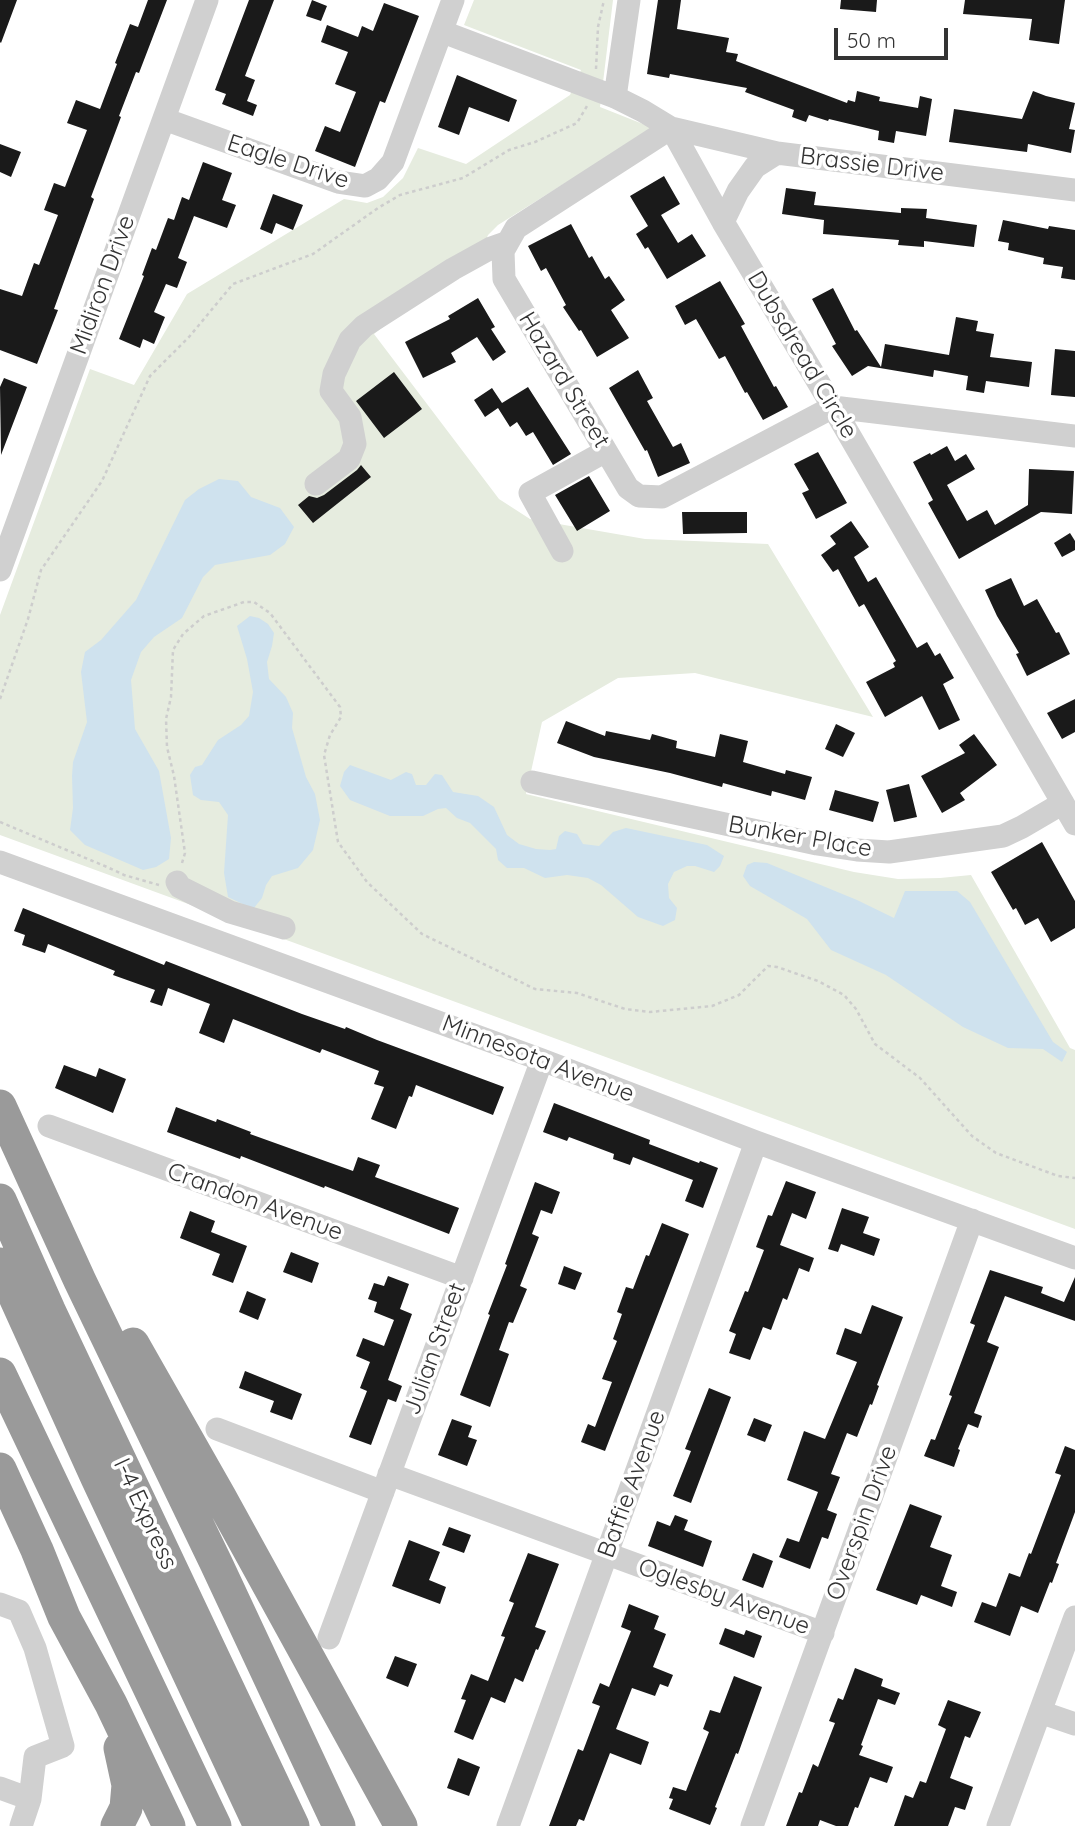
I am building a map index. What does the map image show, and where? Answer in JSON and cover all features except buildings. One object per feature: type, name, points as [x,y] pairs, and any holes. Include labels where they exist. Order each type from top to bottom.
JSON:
[{"type":"highway","points":[[0,1106],[80,1281],[339,1826]]},
{"type":"highway","name":"I-4 Express","points":[[0,1200],[48,1310],[293,1826]]},
{"type":"highway","name":"I-4 Express","points":[[0,1264],[260,1826]]},
{"type":"highway","points":[[80,1281],[120,1321],[401,1826]]},
{"type":"highway","points":[[0,1374],[215,1826]]},
{"type":"highway","points":[[0,1469],[64,1618],[111,1704],[169,1826]]},
{"type":"highway","points":[[111,1704],[128,1785],[126,1808],[117,1826]]},
{"type":"street","name":"Midiron Drive","points":[[0,570],[207,0]]},
{"type":"street","points":[[316,484],[349,459],[355,444],[350,416],[331,391],[334,374],[350,340],[364,326],[453,269],[508,242],[516,228],[671,128],[605,93],[443,32],[453,0]]},
{"type":"street","points":[[605,93],[628,0]]},
{"type":"street","name":"Eagle Drive","points":[[164,119],[338,182],[365,186],[378,179],[393,162],[443,32]]},
{"type":"street","name":"Brassie Drive","points":[[671,128],[777,153],[1075,190]]},
{"type":"street","name":"Dubsdread Circle","points":[[671,128],[723,222],[1075,824]]},
{"type":"street","points":[[723,222],[738,191],[755,167],[777,153]]},
{"type":"street","name":"Hazard Street","points":[[508,242],[503,251],[504,279],[628,488],[639,496],[662,497],[833,407]]},
{"type":"street","points":[[833,407],[1075,436]]},
{"type":"street","points":[[562,551],[530,494],[606,452]]},
{"type":"street","name":"Bunker Place","points":[[532,782],[817,845],[889,852],[1003,836],[1063,803]]},
{"type":"street","name":"Minnesota Avenue","points":[[0,862],[1075,1258]]},
{"type":"street","points":[[177,882],[180,887],[230,912],[284,928]]},
{"type":"street","name":"Julian Street","points":[[329,1638],[542,1060]]},
{"type":"street","name":"Crandon Avenue","points":[[49,1126],[461,1278]]},
{"type":"street","name":"Baffie Avenue","points":[[508,1826],[756,1142]]},
{"type":"street","name":"Overspin Drive","points":[[752,1826],[972,1220]]},
{"type":"street","name":"Oglesby Avenue","points":[[217,1429],[607,1554],[822,1633]]},
{"type":"street","points":[[10,1607],[35,1648],[63,1746],[35,1757],[30,1799],[21,1826]]},
{"type":"street","points":[[998,1826],[1075,1617]]},
{"type":"street","points":[[1040,1712],[1075,1724]]},
{"type":"street","points":[[0,1788],[30,1799]]},
{"type":"path","points":[[0,699],[28,619],[41,570],[102,481],[150,376],[189,337],[233,284],[313,254],[400,195],[463,178],[509,150],[535,142],[577,123],[590,101],[605,93],[597,27],[604,0]]},
{"type":"path","points":[[0,822],[124,875],[156,885],[177,882],[185,853],[167,747],[166,719],[171,697],[173,650],[183,634],[204,616],[244,601],[254,602],[270,613],[340,707],[341,717],[330,735],[324,755],[338,842],[367,882],[422,934],[535,989],[577,993],[625,1009],[650,1012],[712,1006],[739,995],[768,966],[818,981],[844,995],[856,1009],[875,1044],[920,1078],[972,1136],[996,1153],[1030,1167],[1075,1178]]},
{"type":"shaded area","points":[[474,0],[613,0],[600,107],[653,128],[498,225],[488,235],[483,248],[374,334],[499,499],[530,519],[645,539],[768,544],[873,717],[695,673],[618,678],[542,722],[526,794],[854,872],[898,879],[971,875],[1070,1048],[1075,1050],[1075,1229],[0,835],[0,615],[90,369],[134,385],[187,294],[344,199],[367,203],[383,197],[403,178],[418,148],[466,164],[570,95],[581,70],[464,25]]},
{"type":"water","points":[[219,479],[238,481],[251,497],[280,508],[294,527],[285,544],[270,555],[215,565],[203,577],[182,618],[154,637],[141,652],[131,680],[135,729],[159,771],[171,838],[169,859],[156,867],[143,870],[85,845],[70,830],[73,762],[87,722],[81,672],[85,652],[101,640],[136,600],[185,500]]},
{"type":"water","points":[[250,616],[268,624],[274,633],[267,662],[269,679],[286,697],[293,713],[292,728],[306,777],[315,794],[320,820],[313,850],[298,868],[272,876],[262,898],[253,909],[228,897],[224,873],[228,815],[219,802],[201,800],[193,795],[190,775],[195,767],[202,765],[218,740],[241,725],[249,716],[253,692],[237,626]]},
{"type":"water","points":[[350,765],[391,780],[406,772],[412,774],[416,785],[426,785],[435,774],[442,775],[453,792],[478,796],[494,807],[507,835],[519,844],[536,849],[556,849],[559,836],[565,831],[577,834],[583,844],[599,846],[613,832],[626,828],[707,845],[724,856],[714,872],[687,866],[674,872],[668,884],[669,898],[677,908],[675,920],[663,926],[638,917],[601,885],[588,878],[567,875],[545,878],[524,868],[507,868],[498,860],[496,849],[470,823],[457,818],[446,808],[423,816],[390,816],[350,800],[340,786],[344,772]]},
{"type":"water","points":[[754,862],[767,863],[894,918],[905,891],[957,891],[970,902],[1053,1042],[1067,1052],[1062,1062],[1043,1049],[1008,1048],[963,1027],[886,975],[831,950],[807,919],[750,886],[743,876],[747,865]]}]
